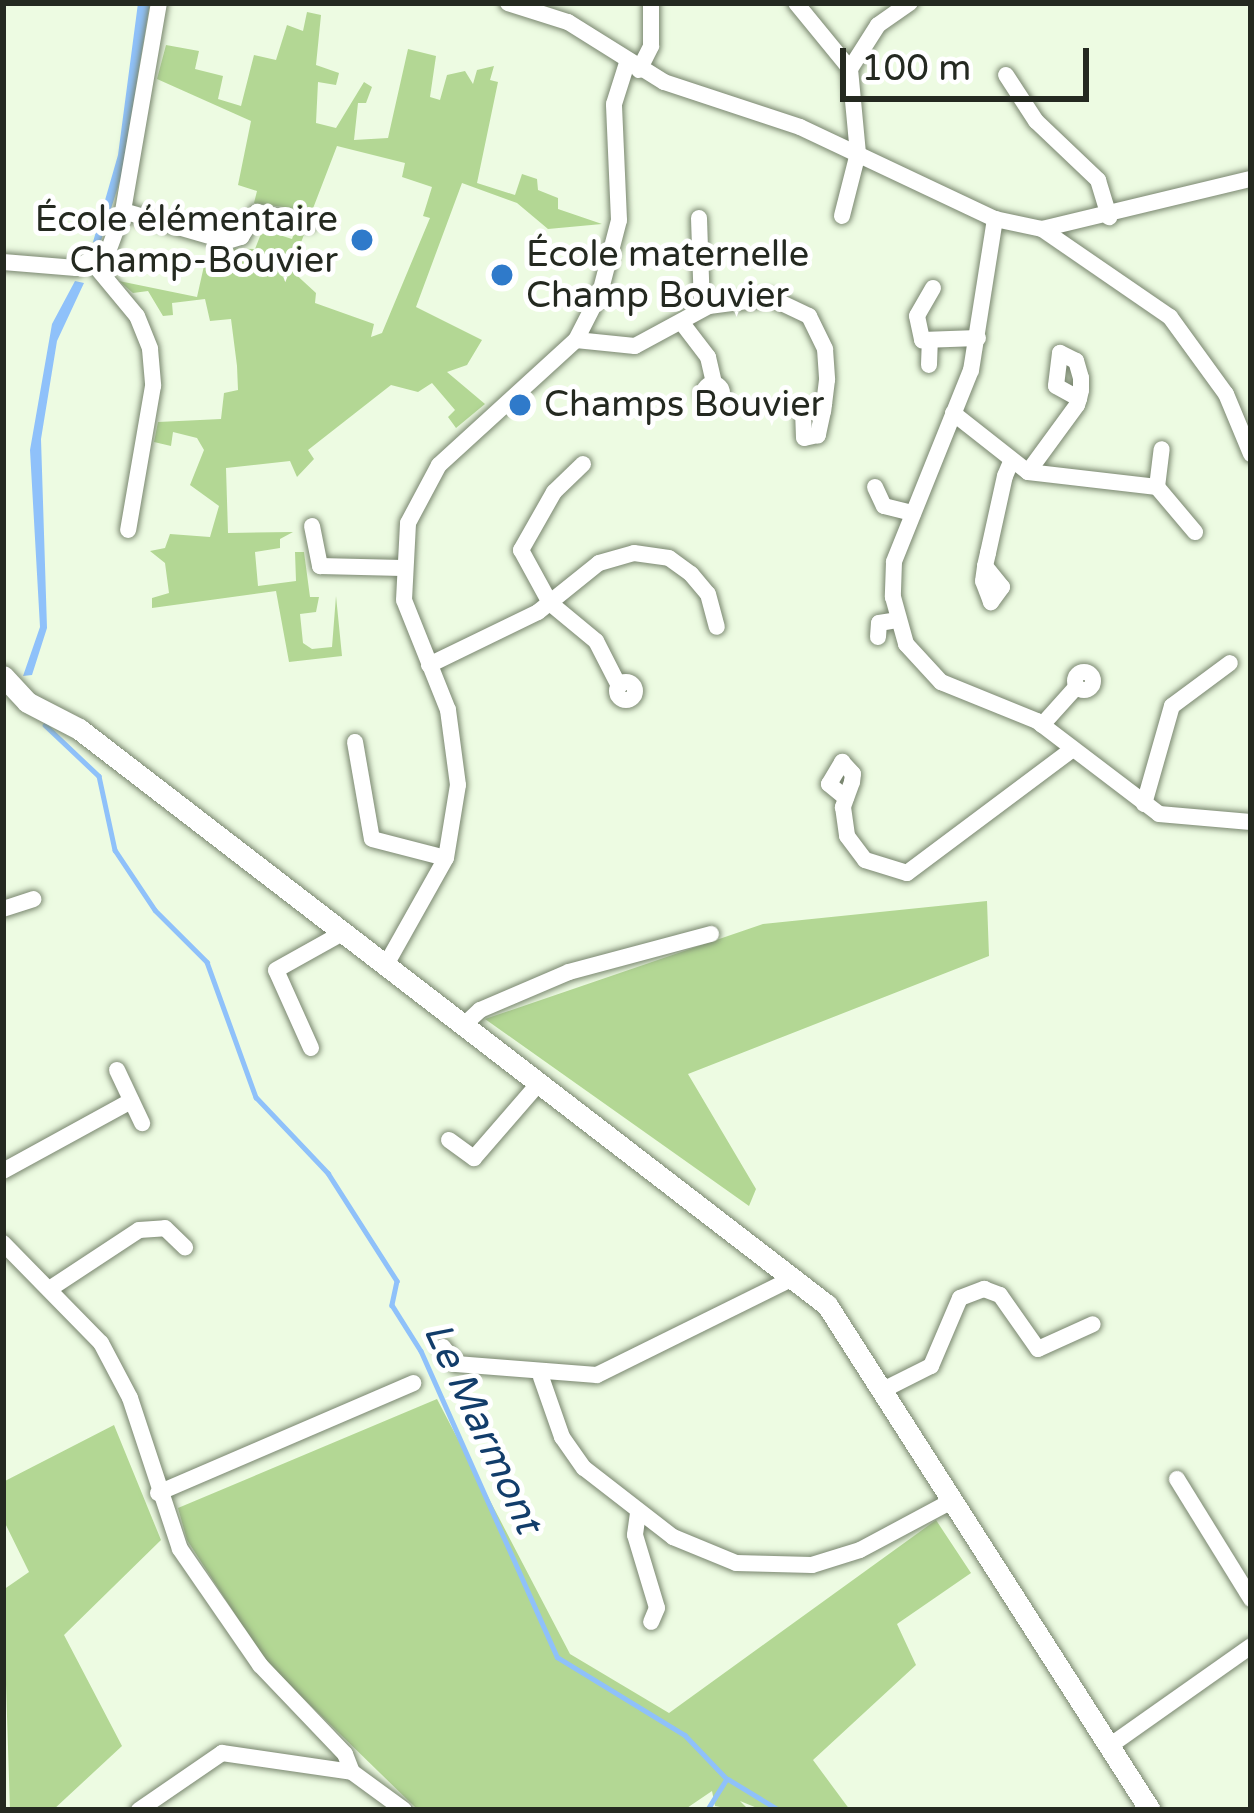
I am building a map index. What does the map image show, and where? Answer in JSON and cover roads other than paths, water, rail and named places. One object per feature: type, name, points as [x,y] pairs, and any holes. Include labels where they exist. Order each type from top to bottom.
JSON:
[{"type":"street","points":[[3,262],[60,269],[92,262],[109,249],[123,211],[159,3]]},
{"type":"street","points":[[508,3],[568,22],[633,66],[857,153],[995,219],[1042,230],[1170,317],[1226,394],[1251,454]]},
{"type":"street","points":[[387,963],[446,858],[457,756],[429,665],[410,623],[402,568],[409,523],[439,465],[576,340],[608,273],[620,220],[614,104],[633,66],[652,46],[651,3]]},
{"type":"street","points":[[796,3],[850,69],[857,153],[842,216]]},
{"type":"street","points":[[850,69],[878,25],[910,3]]},
{"type":"street","points":[[1006,75],[1036,121],[1098,179],[1109,217]]},
{"type":"street","points":[[1042,230],[1251,179]]},
{"type":"street","points":[[123,211],[227,241],[241,237],[257,212],[310,223]]},
{"type":"street","points":[[700,218],[702,309]]},
{"type":"street","points":[[995,219],[978,338],[894,562],[897,620],[906,644],[941,682],[1042,725],[1144,804],[1176,821],[1251,822]]},
{"type":"street","points":[[92,262],[137,316],[150,349],[153,386],[128,530]]},
{"type":"street","points":[[933,288],[917,316],[917,333],[930,342],[978,338]]},
{"type":"street","points":[[576,340],[635,346],[702,309],[771,298],[809,316],[825,350],[824,404]]},
{"type":"street","points":[[682,323],[708,358],[714,384]]},
{"type":"street","points":[[929,365],[930,342]]},
{"type":"street","points":[[1028,472],[1079,398]]},
{"type":"street","points":[[953,413],[1028,472],[1157,487],[1195,532]]},
{"type":"street","points":[[1157,487],[1162,449]]},
{"type":"street","points":[[986,566],[1011,462]]},
{"type":"street","points":[[583,464],[554,492],[512,548],[550,603],[596,641],[619,686]]},
{"type":"street","points":[[875,487],[881,514],[913,513]]},
{"type":"street","points":[[312,526],[320,566],[402,568]]},
{"type":"street","points":[[429,665],[550,603],[599,563],[647,553],[691,574],[708,594],[717,627]]},
{"type":"street","points":[[878,638],[879,623],[897,620]]},
{"type":"street","points":[[1144,804],[1172,706],[1230,663]]},
{"type":"street","points":[[3,676],[27,702],[79,729],[827,1305],[948,1503],[1150,1810]]},
{"type":"street","points":[[1042,725],[1077,686]]},
{"type":"street","points":[[3,703],[27,702]]},
{"type":"street","points":[[355,742],[372,839],[446,858]]},
{"type":"street","points":[[846,798],[855,850],[877,867],[907,873],[938,857],[1073,749]]},
{"type":"street","points":[[3,910],[33,899]]},
{"type":"street","points":[[311,1048],[276,970],[344,932]]},
{"type":"street","points":[[466,1023],[480,1010],[569,972],[711,934]]},
{"type":"street","points":[[117,1070],[142,1123]]},
{"type":"street","points":[[449,1140],[474,1158],[539,1083]]},
{"type":"street","points":[[3,1171],[131,1101]]},
{"type":"street","points":[[51,1288],[139,1230],[165,1228],[185,1247]]},
{"type":"street","points":[[3,1243],[51,1288],[118,1371],[180,1549],[260,1665],[345,1754],[352,1772]]},
{"type":"street","points":[[443,1347],[450,1366],[541,1377],[597,1376],[793,1278]]},
{"type":"street","points":[[881,1391],[931,1366],[960,1298],[984,1289],[1000,1295],[1038,1349],[1093,1324]]},
{"type":"street","points":[[541,1377],[573,1453],[638,1513],[673,1538],[771,1568],[860,1550],[948,1503]]},
{"type":"street","points":[[158,1493],[413,1383]]},
{"type":"street","points":[[1177,1479],[1251,1599]]},
{"type":"street","points":[[638,1513],[635,1535],[657,1608],[651,1622]]},
{"type":"street","points":[[1108,1747],[1251,1646]]},
{"type":"street","points":[[139,1810],[222,1753],[352,1772],[404,1810]]},
{"type":"water","points":[[138,3],[150,3],[121,177],[100,244],[93,242],[118,155]]},
{"type":"water","points":[[75,281],[84,283],[57,341],[41,439],[47,628],[32,675],[23,676],[40,627],[30,450],[52,324]]},
{"type":"waterway","name":"Le Marmont","points":[[45,725],[99,776],[115,850],[155,910],[207,962],[256,1097],[328,1173],[397,1281],[392,1305],[421,1351],[557,1657],[685,1735],[727,1779],[708,1810]]},
{"type":"waterway","points":[[728,1779],[779,1810]]},
{"type":"place","name":"École élémentaire Champ-Bouvier","points":[[362,240]]},
{"type":"place","name":"École maternelle Champ Bouvier","points":[[502,275]]},
{"type":"place","name":"Champs Bouvier","points":[[520,405]]}]
